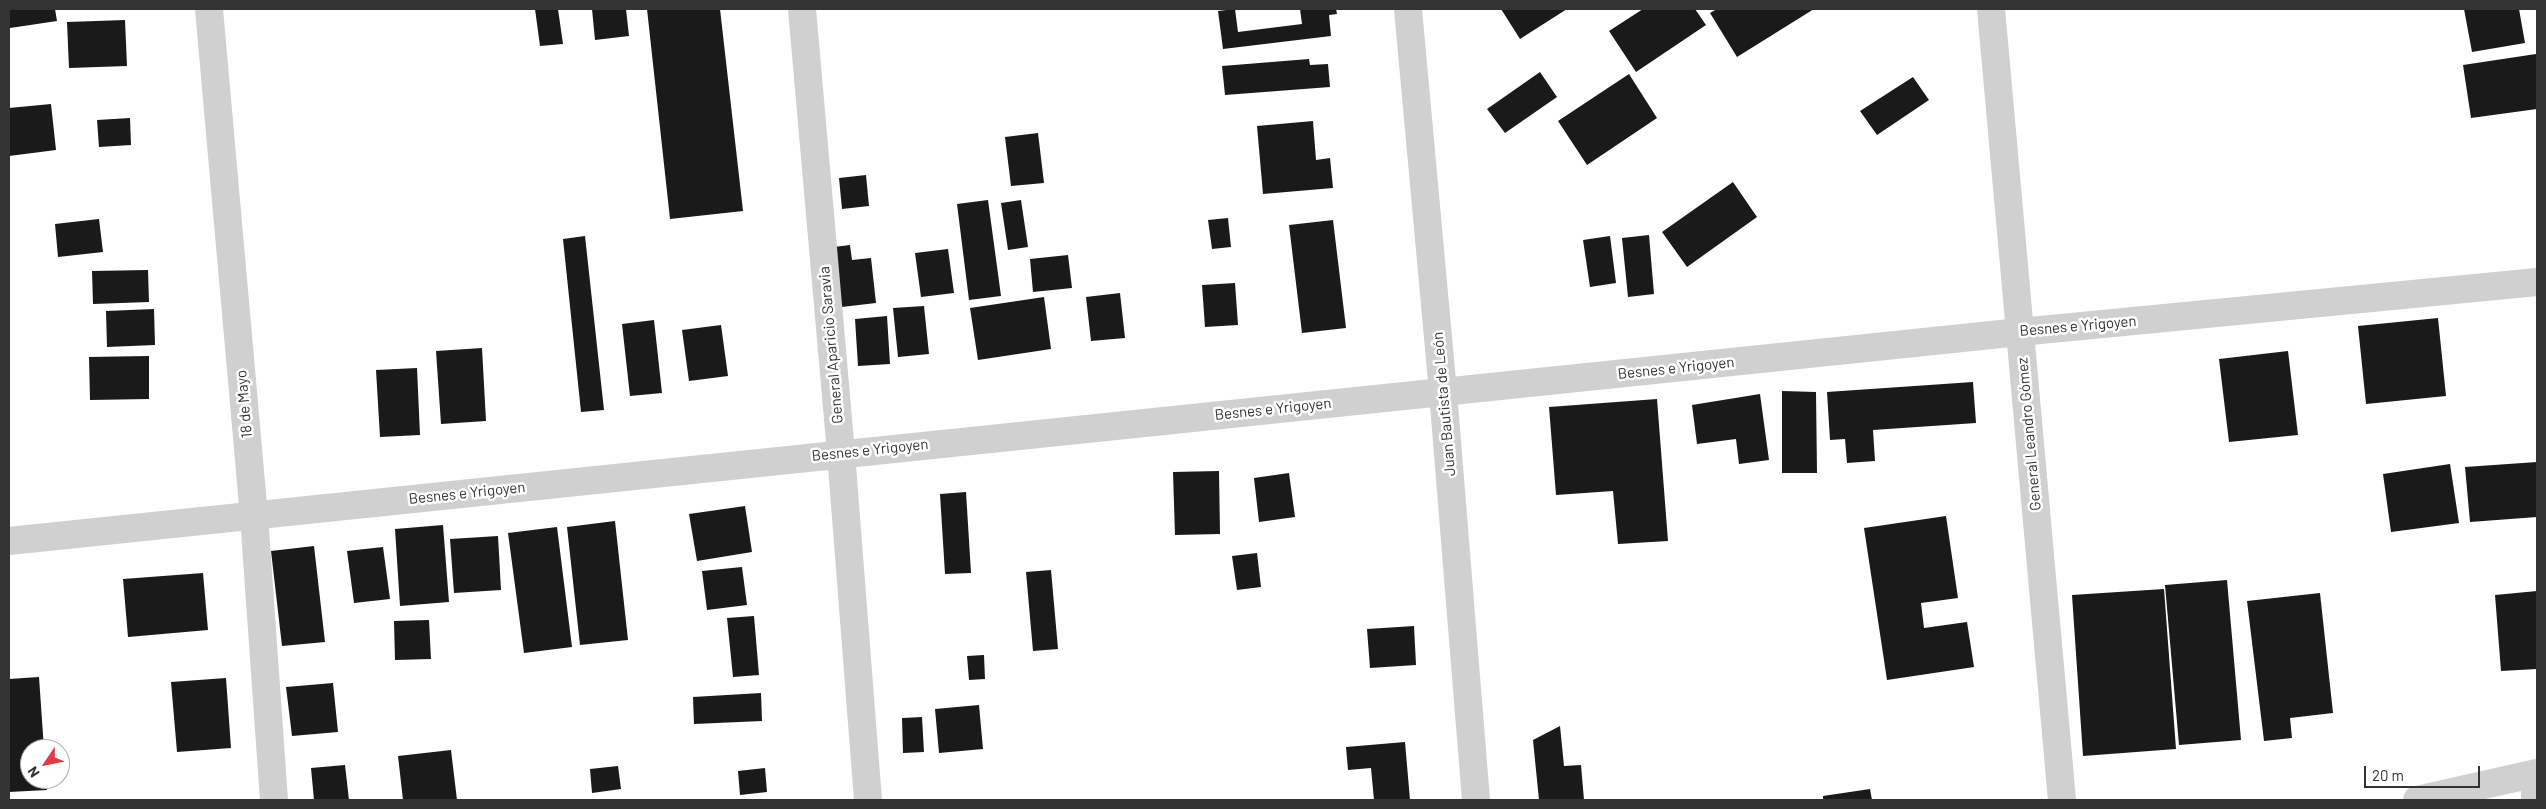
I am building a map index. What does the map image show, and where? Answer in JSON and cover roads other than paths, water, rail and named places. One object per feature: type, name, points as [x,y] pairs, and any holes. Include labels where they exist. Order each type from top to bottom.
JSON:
[{"type":"street","name":"18 de Mayo","points":[[209,9],[254,516],[274,800]]},
{"type":"street","name":"General Aparicio Saravia","points":[[802,9],[841,453],[868,800]]},
{"type":"street","name":"Juan Bautista de León","points":[[1408,9],[1443,392],[1476,800]]},
{"type":"street","name":"General Leandro Gómez","points":[[1990,9],[2062,800]]},
{"type":"street","name":"Besnes e Yrigoyen","points":[[9,541],[841,453],[2020,332],[2537,282]]},
{"type":"street","points":[[2417,800],[2536,783]]}]
